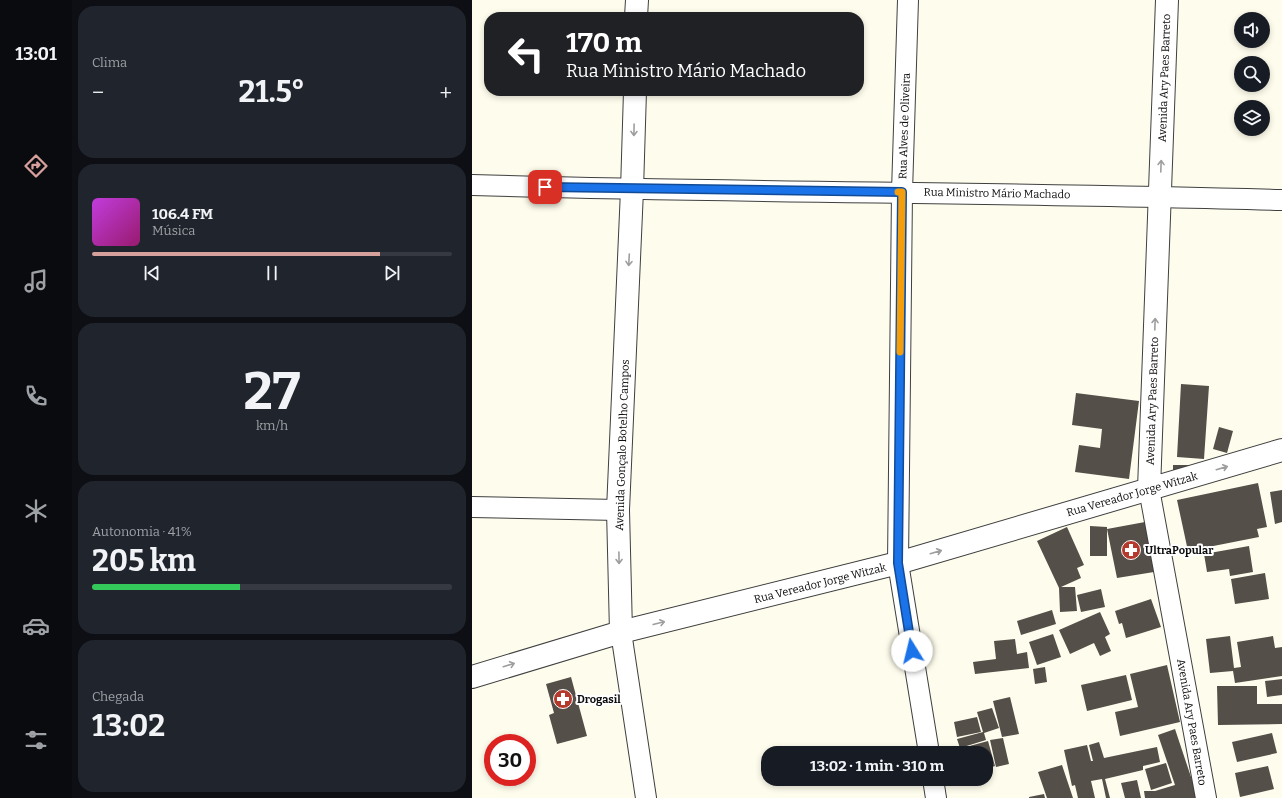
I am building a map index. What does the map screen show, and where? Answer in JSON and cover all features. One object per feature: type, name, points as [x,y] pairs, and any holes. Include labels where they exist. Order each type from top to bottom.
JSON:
[{"type":"street","points":[[636,12],[637,0]]},
{"type":"street","name":"Rua Alves de Oliveira","points":[[908,0],[902,192],[898,563],[928,746]]},
{"type":"street","name":"Avenida Ary Paes Barreto","points":[[1167,0],[1149,489],[1206,798]]},
{"type":"street","name":"Avenida Gonçalo Botelho Campos","points":[[635,96],[618,510],[621,632],[646,798]]},
{"type":"street","name":"Rua Ministro Mário Machado","points":[[472,185],[632,190],[902,192],[1160,196],[1282,200]]},
{"type":"street","name":"Rua Vereador Jorge Witzak","points":[[472,676],[621,632],[898,563],[1282,450]]},
{"type":"street","points":[[472,507],[618,510]]},
{"type":"street","points":[[934,786],[936,798]]},
{"type":"building","points":[[1181,384],[1209,386],[1204,459],[1177,457]]},
{"type":"building","points":[[1076,393],[1139,401],[1129,479],[1075,472],[1079,445],[1100,448],[1102,429],[1072,425]]},
{"type":"building","points":[[1219,427],[1233,431],[1227,453],[1213,449]]},
{"type":"building","points":[[1173,465],[1192,465],[1192,473],[1173,474]]},
{"type":"building","points":[[1258,483],[1267,527],[1257,529],[1259,537],[1188,551],[1177,500]]},
{"type":"building","points":[[1282,490],[1282,522],[1275,524],[1270,492]]},
{"type":"building","name":"UltraPopular","points":[[1145,522],[1154,572],[1117,578],[1107,529]]},
{"type":"building","points":[[1090,526],[1107,527],[1107,556],[1090,556]]},
{"type":"building","points":[[1067,527],[1084,565],[1077,568],[1081,578],[1061,587],[1075,587],[1077,611],[1060,612],[1059,588],[1037,541]]},
{"type":"building","points":[[1249,546],[1253,572],[1230,576],[1229,569],[1207,572],[1204,554]]},
{"type":"building","points":[[1265,573],[1269,599],[1235,604],[1231,579]]},
{"type":"building","points":[[1101,589],[1105,607],[1081,612],[1077,595]]},
{"type":"building","points":[[1151,599],[1161,627],[1126,638],[1122,623],[1119,624],[1115,611]]},
{"type":"building","points":[[1052,610],[1056,624],[1021,635],[1017,621]]},
{"type":"building","points":[[1100,612],[1110,634],[1105,637],[1111,651],[1100,656],[1094,643],[1070,654],[1059,630]]},
{"type":"building","points":[[1053,634],[1061,657],[1037,665],[1029,642]]},
{"type":"building","points":[[1230,636],[1234,668],[1241,667],[1237,642],[1273,636],[1275,648],[1282,647],[1282,676],[1235,683],[1233,671],[1210,673],[1206,639]]},
{"type":"building","points":[[1015,639],[1017,654],[1027,652],[1029,668],[975,674],[973,662],[996,659],[994,641]]},
{"type":"building","points":[[1167,665],[1180,722],[1120,736],[1115,712],[1138,707],[1130,674]]},
{"type":"building","points":[[1045,667],[1047,682],[1035,684],[1033,669]]},
{"type":"building","points":[[1126,675],[1132,700],[1087,711],[1081,685]]},
{"type":"building","name":"Drogasil","points":[[571,677],[587,736],[557,744],[549,715],[554,713],[546,684]]},
{"type":"building","points":[[1282,679],[1282,695],[1267,697],[1265,681]]},
{"type":"building","points":[[1217,686],[1257,686],[1257,704],[1282,704],[1282,724],[1218,725]]},
{"type":"building","points":[[1010,697],[1019,734],[1002,737],[993,701]]},
{"type":"building","points":[[992,708],[999,728],[984,733],[986,740],[966,746],[959,746],[957,739],[983,732],[977,712]]},
{"type":"building","points":[[977,717],[981,732],[957,737],[954,722]]},
{"type":"building","points":[[1175,729],[1198,798],[1145,798],[1144,791],[1155,791],[1175,785],[1158,735]]},
{"type":"building","points":[[1272,733],[1277,753],[1237,762],[1232,742]]},
{"type":"building","points":[[1003,738],[1009,764],[996,767],[993,746],[991,746],[990,740]]},
{"type":"building","points":[[988,741],[989,746],[970,746]]},
{"type":"building","points":[[1099,742],[1104,758],[1157,747],[1160,762],[1143,766],[1143,770],[1105,779],[1110,798],[1106,798],[1102,779],[1091,781],[1095,798],[1078,798],[1075,785],[1072,786],[1064,750],[1087,745],[1091,761],[1093,761],[1089,745]]},
{"type":"building","points":[[1166,763],[1172,783],[1151,790],[1145,769]]},
{"type":"building","points":[[1062,765],[1073,798],[1047,798],[1038,772]]},
{"type":"building","points":[[1268,766],[1274,789],[1240,797],[1235,773]]},
{"type":"building","points":[[1137,780],[1141,798],[1125,798],[1121,783]]},
{"type":"building","points":[[1044,794],[1045,798],[1029,798],[1029,797]]},
{"type":"slow traffic","points":[[898,192],[902,192],[900,352]]},
{"type":"place","name":"UltraPopular","points":[[1131,550]]},
{"type":"place","name":"Drogasil","points":[[563,699]]},
{"type":"route","points":[[545,187],[632,190],[902,192],[898,563],[912,651]]}]
